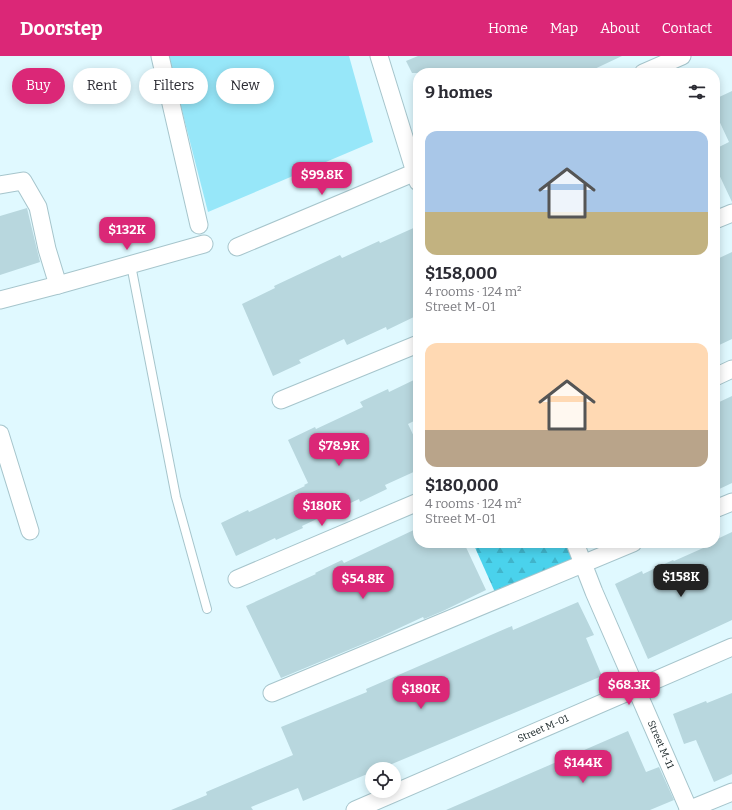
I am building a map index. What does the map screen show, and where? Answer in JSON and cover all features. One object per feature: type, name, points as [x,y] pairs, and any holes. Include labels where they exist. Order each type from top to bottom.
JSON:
[{"type":"street","points":[[160,56],[199,225]]},
{"type":"street","points":[[379,56],[413,162]]},
{"type":"street","points":[[654,68],[682,56]]},
{"type":"street","points":[[237,247],[413,177]]},
{"type":"street","points":[[0,185],[23,181],[38,208],[46,250],[58,285]]},
{"type":"street","points":[[720,218],[732,213]]},
{"type":"street","points":[[0,300],[204,244]]},
{"type":"street","points":[[281,400],[413,346]]},
{"type":"street","points":[[720,374],[732,369]]},
{"type":"street","points":[[0,434],[30,531]]},
{"type":"street","points":[[720,507],[732,502]]},
{"type":"street","points":[[237,579],[413,504]]},
{"type":"street","name":"Street M-11","points":[[577,548],[594,592],[689,810]]},
{"type":"street","points":[[272,693],[621,548]]},
{"type":"street","name":"Street M-01","points":[[355,810],[732,647]]},
{"type":"street","points":[[689,810],[732,792]]},
{"type":"lane","points":[[131,265],[176,497],[207,609]]},
{"type":"shaded area","points":[[168,56],[349,56],[373,142],[208,212],[180,104],[208,104],[208,68],[171,68]]},
{"type":"green space","points":[[475,548],[577,548],[584,563],[498,599]]},
{"type":"building","points":[[418,56],[622,56],[597,68],[413,68],[413,73],[406,61]]},
{"type":"building","points":[[732,91],[732,202],[720,177],[720,146],[729,142],[720,123],[720,97]]},
{"type":"building","points":[[27,208],[40,262],[0,275],[0,216]]},
{"type":"building","points":[[413,228],[413,317],[387,330],[386,327],[347,345],[344,339],[299,360],[301,363],[273,376],[242,304],[275,288],[274,286],[340,255],[342,258],[379,241],[380,243]]},
{"type":"building","points":[[732,252],[732,339],[720,345],[720,258]]},
{"type":"building","points":[[413,380],[413,422],[408,424],[413,434],[413,472],[385,485],[387,489],[360,502],[359,499],[302,526],[303,528],[276,540],[275,538],[236,556],[221,523],[248,510],[249,512],[305,486],[304,485],[308,483],[288,440],[315,427],[316,429],[363,407],[360,402],[388,389],[389,392]]},
{"type":"building","points":[[732,396],[732,483],[720,489],[720,402]]},
{"type":"building","points":[[413,530],[413,548],[466,548],[486,590],[443,611],[424,619],[423,617],[380,637],[281,678],[246,606],[316,574],[315,573],[342,560],[344,563]]},
{"type":"building","points":[[732,532],[732,620],[648,659],[615,584],[642,571],[643,574],[703,548],[720,548],[720,538]]},
{"type":"building","points":[[578,602],[594,635],[586,638],[602,676],[397,762],[365,762],[365,775],[303,801],[298,788],[251,807],[253,810],[171,810],[207,795],[206,792],[293,755],[281,727],[367,692],[366,689],[512,626],[513,630]]},
{"type":"building","points":[[732,693],[732,774],[714,782],[696,740],[684,744],[673,714]]},
{"type":"building","points":[[628,731],[646,772],[659,767],[674,800],[650,810],[446,810]]}]
